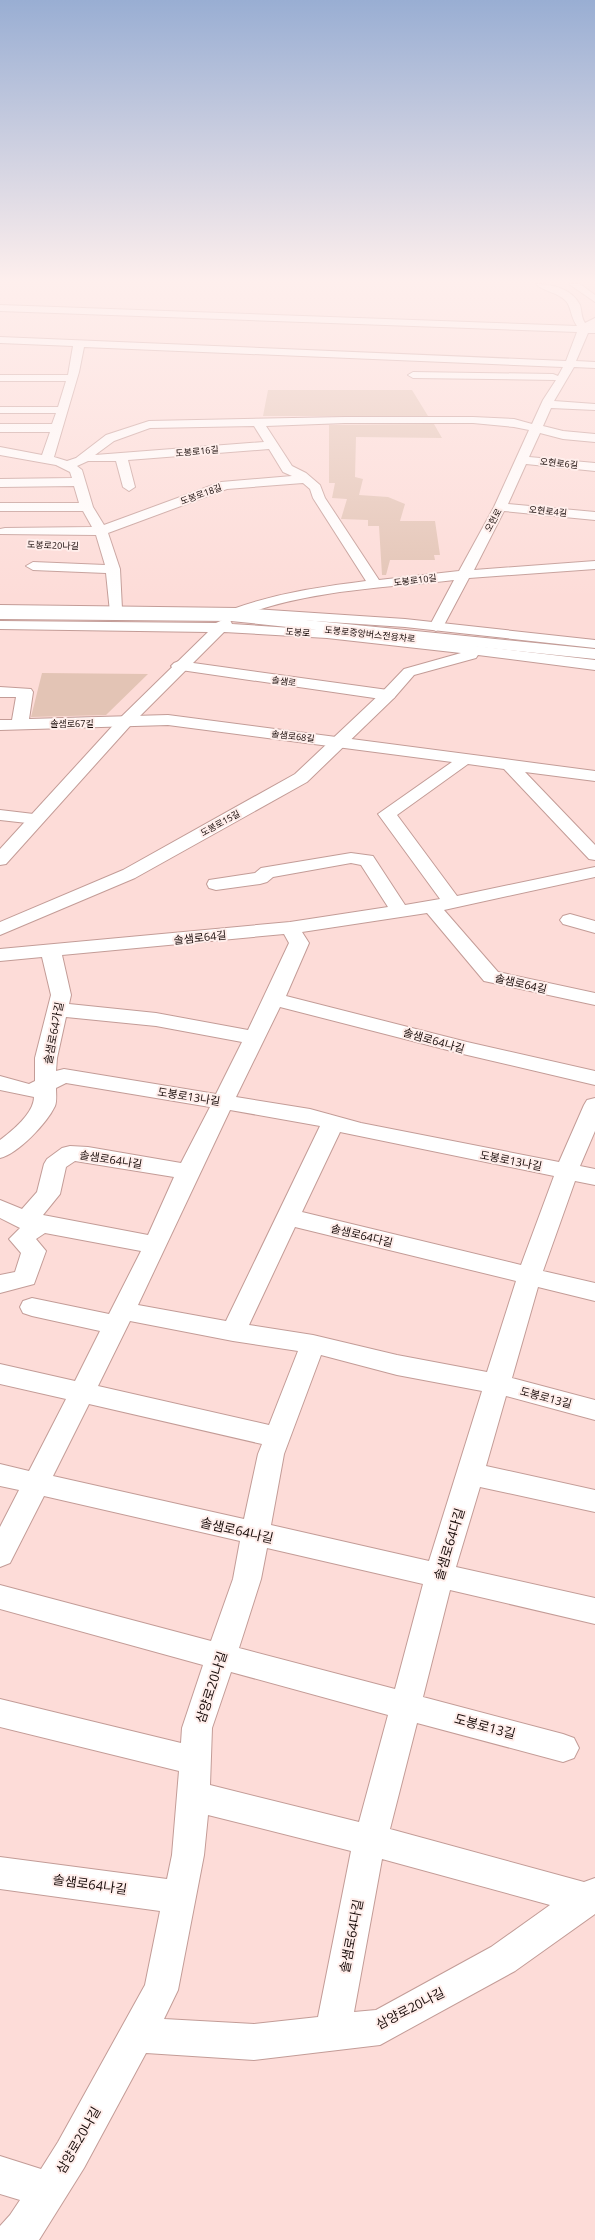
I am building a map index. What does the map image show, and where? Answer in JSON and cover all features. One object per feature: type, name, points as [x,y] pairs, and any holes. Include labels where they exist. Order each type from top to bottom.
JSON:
[{"type":"street","name":"오현로","points":[[436,627],[500,507],[546,407],[557,389]]},
{"type":"street","points":[[47,460],[68,391],[53,391]]},
{"type":"street","points":[[530,410],[546,407],[595,408]]},
{"type":"street","points":[[452,408],[483,409]]},
{"type":"street","points":[[0,410],[62,410]]},
{"type":"street","points":[[66,465],[85,457],[110,438],[149,425],[258,422],[473,420],[514,423],[563,435],[595,438]]},
{"type":"street","points":[[258,422],[287,469],[306,479],[316,488],[318,494],[375,585]]},
{"type":"street","points":[[0,428],[57,428]]},
{"type":"street","name":"도봉로16길","points":[[85,457],[96,459],[272,445]]},
{"type":"street","points":[[0,451],[47,460],[66,465],[76,470],[87,507],[100,531],[113,569],[115,609]]},
{"type":"street","points":[[121,457],[129,487]]},
{"type":"street","name":"오현로6길","points":[[522,460],[595,467]]},
{"type":"street","name":"도봉로18길","points":[[3,537],[100,531],[231,484],[306,479]]},
{"type":"street","points":[[0,483],[79,482]]},
{"type":"street","points":[[303,495],[318,494]]},
{"type":"street","points":[[199,495],[212,499],[227,498]]},
{"type":"street","points":[[0,507],[87,507]]},
{"type":"street","name":"오현로4길","points":[[500,507],[595,516]]},
{"type":"street","name":"도봉로20나길","points":[[3,537],[45,545]]},
{"type":"street","name":"도봉로20나길","points":[[91,547],[106,547]]},
{"type":"street","name":"도봉로10길","points":[[228,620],[288,596],[464,574],[595,565]]},
{"type":"street","points":[[33,566],[113,569]]},
{"type":"street","name":"도봉로","points":[[0,609],[115,609],[228,620],[436,627],[595,644]]},
{"type":"street","points":[[0,614],[228,620],[595,654]]},
{"type":"street","name":"도봉로중앙버스전용차로","points":[[0,618],[228,620],[346,630],[476,644],[518,653],[595,658]]},
{"type":"street","points":[[0,860],[124,723],[179,666],[228,620]]},
{"type":"street","name":"도봉로","points":[[0,625],[158,625],[228,620],[289,631],[518,653]]},
{"type":"street","points":[[389,640],[408,649],[405,662],[474,655],[518,653],[595,665]]},
{"type":"street","points":[[551,640],[595,650]]},
{"type":"street","points":[[418,644],[476,644]]},
{"type":"street","name":"도봉로15길","points":[[0,929],[136,870],[301,778],[388,695],[405,662]]},
{"type":"street","name":"솔샘로","points":[[179,666],[388,695]]},
{"type":"street","points":[[0,692],[25,692],[20,723]]},
{"type":"street","name":"솔샘로68길","points":[[124,723],[168,720],[595,776]]},
{"type":"street","name":"솔샘로67길","points":[[0,724],[124,723]]},
{"type":"street","points":[[452,903],[387,814],[460,764],[462,758]]},
{"type":"street","points":[[509,765],[595,855]]},
{"type":"street","points":[[0,815],[36,819]]},
{"type":"street","points":[[216,884],[260,878],[267,872],[351,858],[368,860],[400,911]]},
{"type":"street","name":"솔샘로64길","points":[[0,955],[51,952],[290,928],[452,903],[595,872]]},
{"type":"street","name":"솔샘로64길","points":[[431,906],[491,977],[595,999]]},
{"type":"street","points":[[570,920],[595,927]]},
{"type":"street","points":[[0,1555],[156,1245],[188,1172],[274,999],[299,943],[290,928]]},
{"type":"street","name":"솔샘로64가길","points":[[2,1148],[19,1137],[45,1105],[46,1058],[61,995],[51,952]]},
{"type":"street","name":"솔샘로64나길","points":[[274,999],[399,1030],[462,1048],[595,1078]]},
{"type":"street","points":[[57,1010],[97,1011],[207,1028],[254,1038]]},
{"type":"street","name":"도봉로13나길","points":[[0,1083],[31,1090],[46,1085],[64,1076],[310,1116],[360,1130],[595,1177]]},
{"type":"street","name":"솔샘로64다길","points":[[332,2032],[371,1840],[439,1576],[529,1277],[567,1171],[595,1105]]},
{"type":"street","points":[[233,1332],[333,1123]]},
{"type":"street","name":"솔샘로64나길","points":[[0,1284],[25,1278],[34,1250],[21,1239],[34,1222],[48,1194],[55,1164],[70,1153],[88,1154],[188,1172]]},
{"type":"street","points":[[0,1208],[34,1222],[156,1245]]},
{"type":"street","name":"솔샘로64다길","points":[[288,1217],[529,1277]]},
{"type":"street","points":[[529,1277],[595,1292]]},
{"type":"street","points":[[32,1307],[233,1332],[313,1344],[397,1365],[497,1384]]},
{"type":"street","name":"삼양로20나길","points":[[13,2240],[24,2229],[71,2155],[161,1990],[188,1855],[196,1761],[197,1728],[247,1579],[271,1454],[313,1344]]},
{"type":"street","points":[[0,1374],[278,1437]]},
{"type":"street","name":"도봉로13길","points":[[497,1384],[595,1410]]},
{"type":"street","points":[[470,1474],[595,1502]]},
{"type":"street","name":"솔샘로64나길","points":[[0,1475],[439,1576]]},
{"type":"street","points":[[439,1576],[595,1612]]},
{"type":"street","points":[[0,1597],[221,1657],[407,1705]]},
{"type":"street","name":"도봉로13길","points":[[407,1705],[563,1748]]},
{"type":"street","points":[[0,1713],[196,1761]]},
{"type":"street","points":[[193,1796],[371,1840]]},
{"type":"street","name":"삼양로20나길","points":[[371,1840],[591,1897]]},
{"type":"street","name":"솔샘로64나길","points":[[0,1873],[180,1897]]},
{"type":"street","name":"삼양로20나길","points":[[137,2035],[254,2042],[380,2027],[503,1959],[591,1897]]},
{"type":"street","points":[[0,2175],[49,2190]]},
{"type":"building","points":[[268,390],[412,390],[428,416],[263,416]]},
{"type":"building","points":[[434,424],[442,438],[356,437],[355,477],[363,479],[359,495],[388,497],[405,504],[400,521],[435,521],[440,555],[434,555],[435,560],[390,560],[386,575],[382,575],[379,526],[368,526],[368,520],[341,519],[347,499],[332,498],[335,483],[329,483],[329,425]]},
{"type":"building","points":[[42,673],[148,674],[106,715],[31,717]]}]
